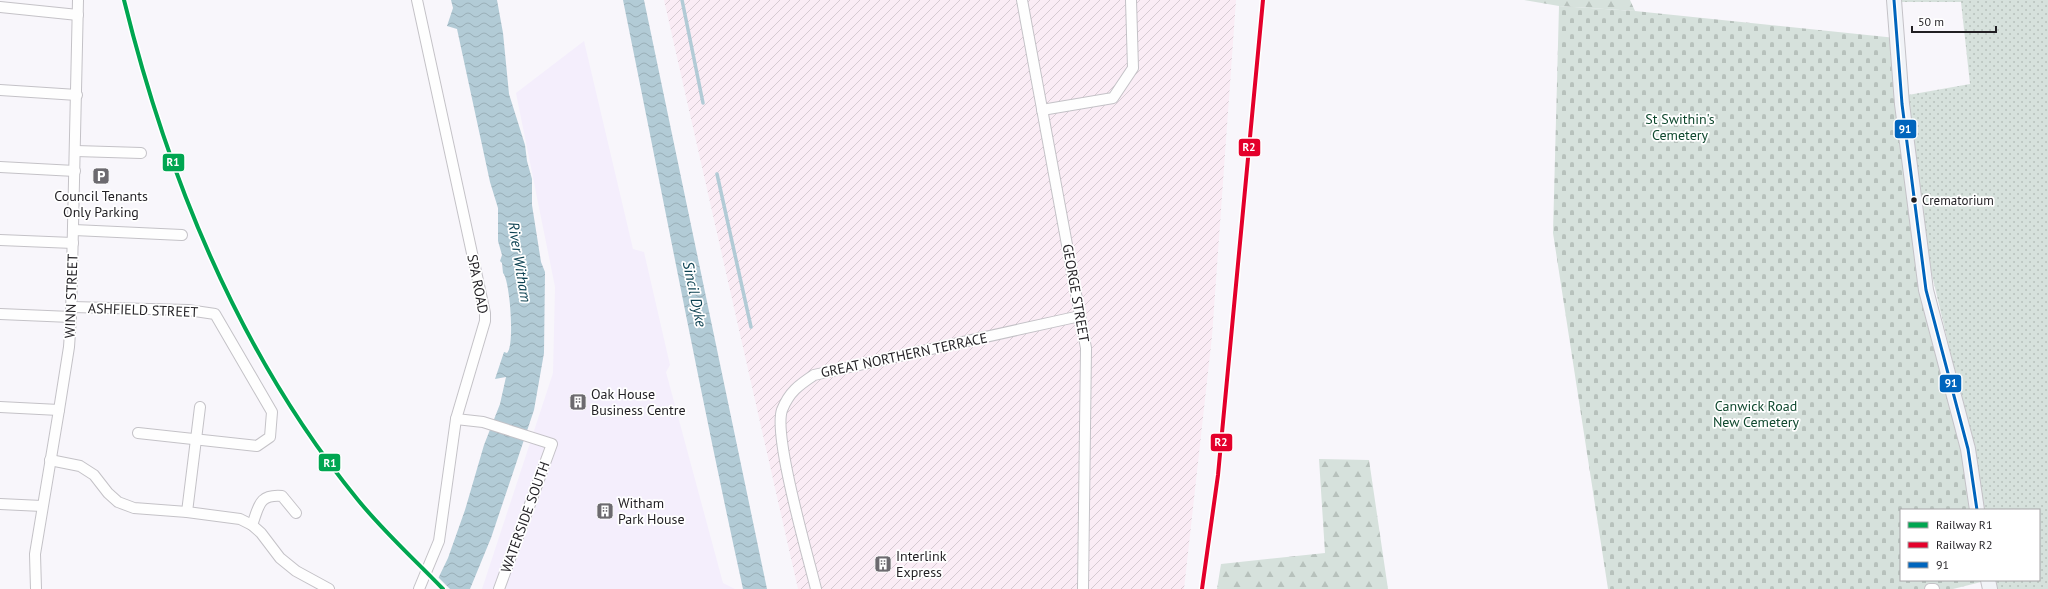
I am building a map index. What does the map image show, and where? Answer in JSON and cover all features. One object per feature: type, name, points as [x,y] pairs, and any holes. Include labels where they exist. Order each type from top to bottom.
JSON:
[{"type":"main road","points":[[1894,0],[1902,104],[1926,290],[1968,449],[1977,509]]},
{"type":"street","name":"WINN STREET","points":[[36,589],[35,554],[42,506],[60,410],[69,347],[72,312],[78,0]]},
{"type":"street","name":"SPA ROAD","points":[[416,0],[486,313],[485,321],[456,419],[439,541],[419,589]]},
{"type":"street","name":"GEORGE STREET","points":[[1022,0],[1086,348],[1083,589]]},
{"type":"street","points":[[1042,110],[1113,98],[1133,68],[1131,0]]},
{"type":"street","points":[[0,7],[78,15]]},
{"type":"street","points":[[0,90],[77,95]]},
{"type":"street","points":[[76,151],[141,153]]},
{"type":"street","points":[[0,167],[75,172]]},
{"type":"street","points":[[74,230],[182,235]]},
{"type":"street","points":[[0,240],[73,243]]},
{"type":"street","name":"ASHFIELD STREET","points":[[0,314],[188,310],[215,314],[272,412],[270,437],[256,446],[195,440]]},
{"type":"street","name":"GREAT NORTHERN TERRACE","points":[[816,589],[781,442],[782,411],[795,387],[814,374],[1080,316]]},
{"type":"street","points":[[0,407],[60,410]]},
{"type":"street","points":[[187,512],[200,407]]},
{"type":"street","name":"WATERSIDE SOUTH","points":[[456,419],[483,422],[552,444],[499,589]]},
{"type":"street","points":[[138,433],[195,440]]},
{"type":"street","points":[[50,460],[80,466],[94,475],[108,493],[118,502],[134,508],[187,512],[240,519],[252,525],[280,558],[308,579],[329,589]]},
{"type":"street","points":[[252,525],[262,500],[270,495],[282,496],[296,513]]},
{"type":"street","points":[[0,504],[42,506]]},
{"type":"shaded area","points":[[664,0],[1236,0],[1212,336],[1184,589],[798,589]]},
{"type":"shaded area","points":[[584,41],[633,249],[644,252],[670,365],[666,372],[723,583],[735,589],[482,589],[553,373],[555,287],[516,93]]},
{"type":"green space","points":[[1524,0],[1630,0],[1635,11],[1559,6]]},
{"type":"green space","points":[[1902,0],[2048,0],[2048,589],[1995,589],[1994,581],[2040,581],[2040,509],[1983,509],[1971,439],[1931,271],[1908,95],[1970,84],[1961,2],[1902,2]]},
{"type":"green space","name":"Canwick Road New Cemetery","points":[[1559,6],[1635,11],[1896,38],[1935,350],[1963,459],[1971,509],[1900,509],[1900,581],[1981,582],[1953,589],[1608,589],[1553,233]]},
{"type":"green space","points":[[1319,459],[1369,460],[1388,589],[1217,589],[1221,564],[1325,553]]},
{"type":"water","name":"River Witham","points":[[451,0],[497,0],[503,33],[509,94],[525,145],[527,161],[532,179],[532,205],[541,262],[545,272],[544,353],[534,410],[491,538],[470,589],[433,589],[448,558],[465,510],[484,445],[500,404],[506,377],[495,379],[504,352],[507,353],[509,348],[511,339],[511,313],[508,287],[503,273],[502,263],[500,261],[502,255],[498,241],[498,208],[490,182],[457,29],[447,26],[453,8]]},
{"type":"water","name":"Sincil Dyke","points":[[623,0],[644,0],[767,589],[743,589]]},
{"type":"pier","points":[[436,575],[450,589],[431,589]]},
{"type":"waterway","points":[[682,0],[703,103]]},
{"type":"waterway","points":[[717,174],[751,327]]},
{"type":"rail line","name":"R1","points":[[124,0],[142,67],[163,133],[187,199],[214,263],[244,326],[278,387],[316,445],[368,512],[443,589]]},
{"type":"rail line","name":"R2","points":[[1202,589],[1218,475],[1263,0]]},
{"type":"transit line","name":"91","points":[[1894,0],[1902,104],[1926,290],[1968,449],[1977,509]]},
{"type":"place","name":"Council Tenants Only Parking","points":[[101,176]]},
{"type":"place","name":"Crematorium","points":[[1914,200]]},
{"type":"place","name":"Oak House Business Centre","points":[[578,402]]},
{"type":"place","name":"Witham Park House","points":[[605,511]]},
{"type":"place","name":"Interlink Express","points":[[883,564]]},
{"type":"park label","name":"St Swithin's Cemetery","points":[[1680,128]]}]
